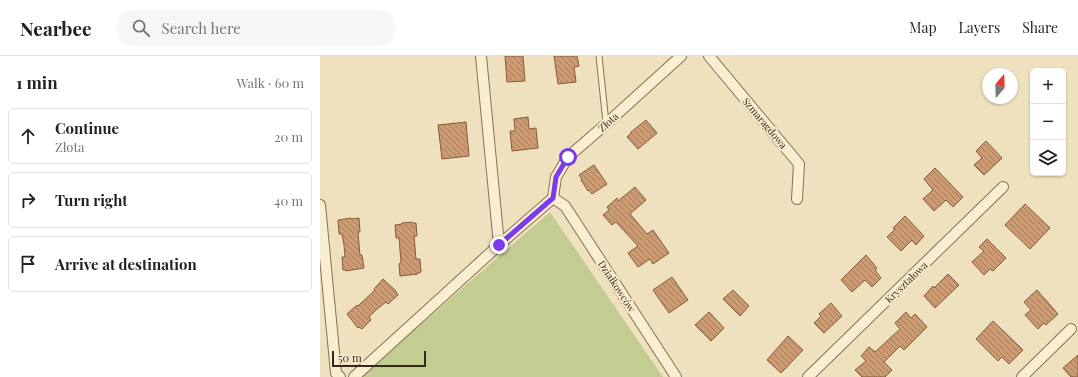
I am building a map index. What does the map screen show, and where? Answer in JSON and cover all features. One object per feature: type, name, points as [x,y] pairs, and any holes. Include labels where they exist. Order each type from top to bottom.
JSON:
[{"type":"street","points":[[481,56],[499,245]]},
{"type":"street","name":"Złota","points":[[553,198],[556,177],[568,157],[681,56]]},
{"type":"street","name":"Szmaragdowa","points":[[709,56],[799,164],[797,199]]},
{"type":"street","name":"Kryształowa","points":[[808,377],[1003,187]]},
{"type":"street","points":[[354,377],[553,198]]},
{"type":"street","name":"Działkowców","points":[[553,198],[565,206],[676,377]]},
{"type":"street","points":[[320,205],[336,373],[340,377]]},
{"type":"street","points":[[1022,377],[1071,329]]},
{"type":"lane","points":[[599,56],[606,124]]},
{"type":"green space","points":[[550,212],[663,377],[360,377]]},
{"type":"building","points":[[505,56],[523,56],[525,81],[507,82]]},
{"type":"building","points":[[554,56],[577,56],[579,66],[574,67],[576,82],[558,84]]},
{"type":"building","points":[[528,117],[529,129],[536,128],[538,148],[512,151],[510,131],[515,131],[514,119]]},
{"type":"building","points":[[646,120],[657,133],[638,149],[627,137]]},
{"type":"building","points":[[466,122],[469,156],[442,159],[438,125]]},
{"type":"building","points":[[986,141],[1002,158],[984,175],[974,165],[982,158],[976,151]]},
{"type":"building","points":[[594,165],[607,184],[592,194],[589,190],[588,191],[579,175]]},
{"type":"building","points":[[935,168],[963,197],[953,207],[946,200],[934,211],[923,199],[933,190],[924,179]]},
{"type":"building","points":[[635,187],[646,200],[630,214],[647,234],[653,230],[669,253],[653,264],[650,259],[638,267],[628,253],[638,246],[616,222],[612,225],[603,215],[609,210],[607,207],[617,198],[618,201]]},
{"type":"building","points":[[1025,204],[1050,228],[1030,249],[1005,225]]},
{"type":"building","points":[[905,216],[924,236],[916,245],[912,240],[901,251],[887,237],[895,229],[893,228]]},
{"type":"building","points":[[359,218],[360,232],[358,232],[360,255],[362,255],[364,268],[346,271],[343,270],[342,257],[345,257],[344,245],[342,234],[339,234],[338,220]]},
{"type":"building","points":[[412,222],[416,223],[417,236],[414,236],[416,259],[420,259],[421,272],[418,274],[400,276],[399,264],[401,262],[399,238],[396,238],[395,225]]},
{"type":"building","points":[[987,239],[1006,258],[993,271],[990,269],[984,275],[972,262],[984,251],[979,247]]},
{"type":"building","points":[[866,255],[877,268],[875,270],[881,278],[872,287],[865,280],[852,292],[841,280]]},
{"type":"building","points":[[948,274],[959,285],[935,308],[924,296],[933,286],[934,288]]},
{"type":"building","points":[[672,277],[688,300],[669,313],[653,290]]},
{"type":"building","points":[[383,279],[396,291],[398,295],[388,304],[386,302],[377,309],[369,317],[371,320],[362,329],[359,327],[358,328],[347,314],[375,290],[374,289]]},
{"type":"building","points":[[733,290],[749,306],[740,316],[723,299]]},
{"type":"building","points":[[1037,290],[1058,314],[1046,325],[1044,323],[1038,329],[1025,315],[1031,310],[1024,302]]},
{"type":"building","points":[[831,303],[842,316],[824,333],[814,323],[821,316],[819,314]]},
{"type":"building","points":[[709,312],[724,328],[711,341],[695,325]]},
{"type":"building","points":[[906,312],[911,318],[915,314],[927,327],[904,350],[900,346],[884,362],[892,370],[885,377],[862,377],[855,370],[866,361],[861,356],[869,347],[875,352],[900,329],[895,323]]},
{"type":"building","points":[[993,321],[1023,350],[1009,364],[1002,357],[998,361],[976,339]]},
{"type":"building","points":[[788,336],[803,350],[781,373],[767,360]]},
{"type":"building","points":[[1078,355],[1078,377],[1071,377],[1063,368]]},
{"type":"route","points":[[499,245],[553,198],[556,177],[568,157]]}]
